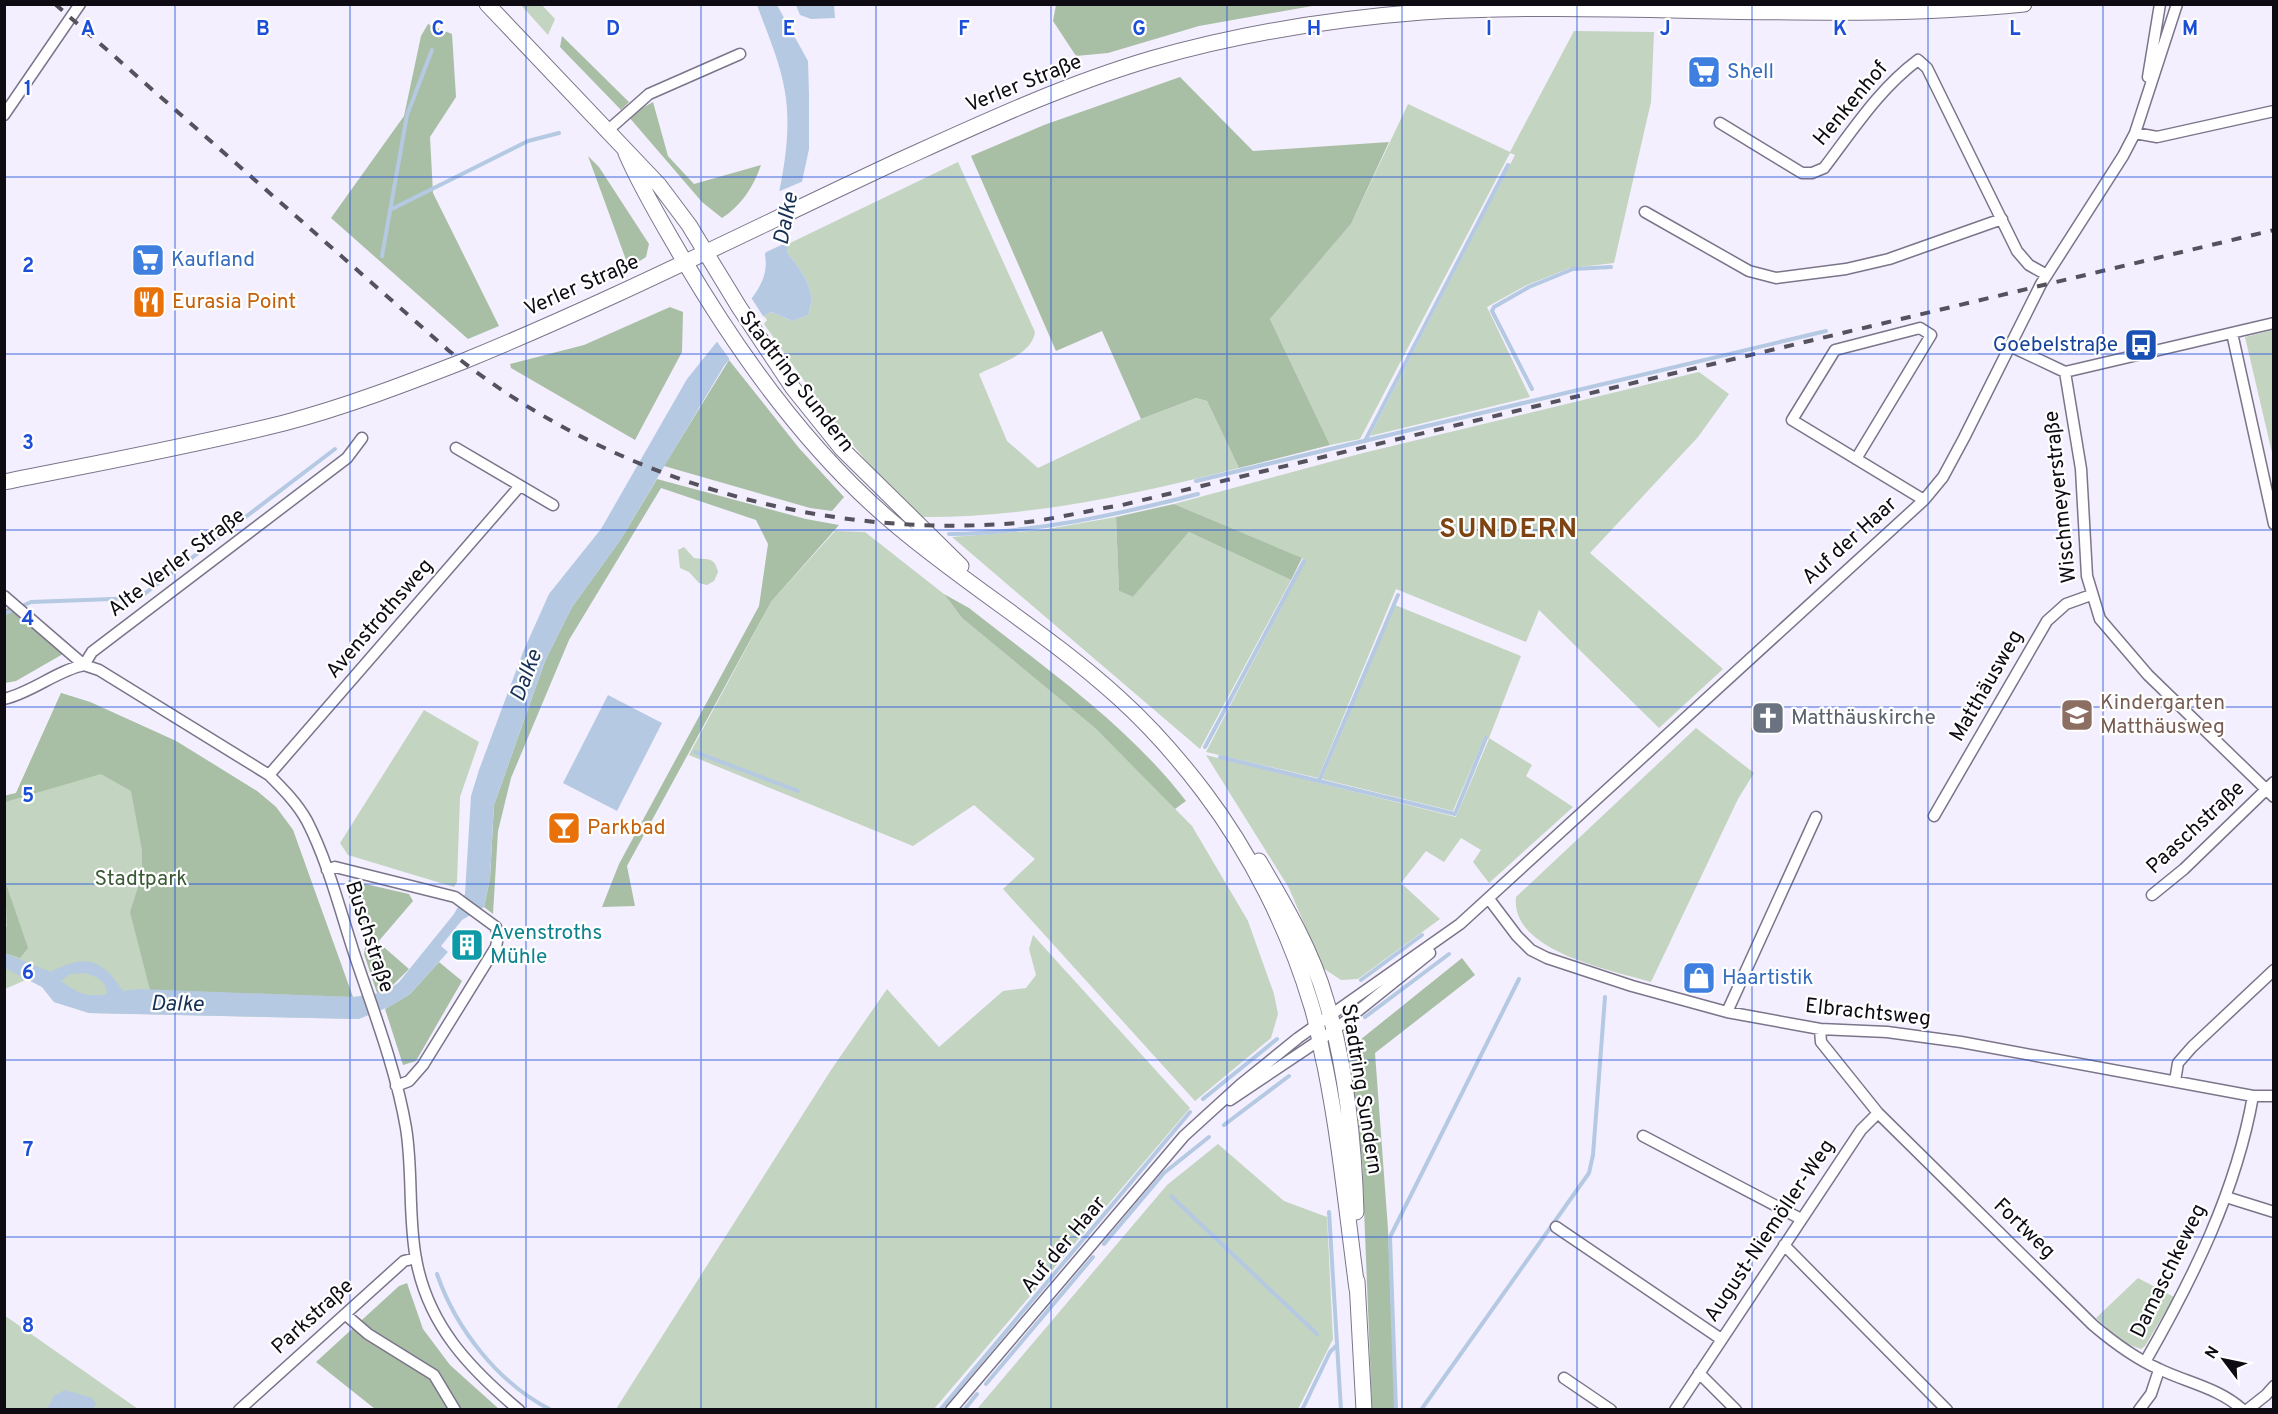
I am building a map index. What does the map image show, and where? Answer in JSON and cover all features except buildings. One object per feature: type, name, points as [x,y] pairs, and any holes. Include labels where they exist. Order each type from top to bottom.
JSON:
[{"type":"main road","name":"Stadtring Sundern","points":[[487,4],[606,132],[659,185],[689,225],[739,308],[793,388],[842,449],[938,545],[1014,614]]},
{"type":"main road","name":"Verler Straße","points":[[4,482],[286,422],[351,402],[461,362],[685,263],[1002,114],[1076,85],[1154,59],[1232,40],[1336,21],[1424,12],[1665,8],[1916,12],[2024,4]]},
{"type":"main road","name":"Stadtring Sundern","points":[[626,153],[644,195],[724,324],[781,404],[844,477],[900,529],[1014,614],[1119,698],[1178,760],[1205,794],[1255,872],[1287,939],[1318,1033],[1340,1148],[1357,1289]]},
{"type":"main road","name":"Verler Straße","points":[[4,472],[97,463]]},
{"type":"main road","name":"Stadtring Sundern","points":[[1178,760],[1195,774],[1215,797],[1258,859],[1302,940],[1332,1023],[1351,1130],[1356,1190],[1357,1289],[1364,1410]]},
{"type":"street","points":[[4,115],[80,4]]},
{"type":"street","name":"Auf der Haar","points":[[2146,95],[2160,4]]},
{"type":"street","name":"Auf der Haar","points":[[951,1410],[1160,1161],[1239,1085],[1423,960],[1924,500],[1948,467],[2047,275],[2123,156],[2135,133],[2177,4]]},
{"type":"street","points":[[606,132],[649,94],[740,54]]},
{"type":"street","name":"Henkenhof","points":[[1720,123],[1802,173],[1812,173],[1824,168],[1875,100],[1901,73],[1918,60],[1927,68],[2002,219]]},
{"type":"street","points":[[2135,133],[2157,137],[2274,111]]},
{"type":"street","points":[[1645,213],[1749,271],[1776,278],[1846,269],[1889,259],[2002,219],[2017,251],[2030,265],[2047,275]]},
{"type":"street","points":[[2010,346],[2065,372],[2274,323]]},
{"type":"street","points":[[1856,459],[1931,335],[1920,328],[1835,350],[1792,420],[1856,459],[1924,500]]},
{"type":"street","points":[[2232,333],[2274,524]]},
{"type":"street","name":"Wischmeyerstraße","points":[[2065,372],[2082,469],[2087,576],[2100,619],[2148,675],[2271,790]]},
{"type":"street","name":"Alte Verler Straße","points":[[4,699],[21,695],[62,673],[84,665],[92,652],[347,458],[362,438]]},
{"type":"street","points":[[456,448],[553,505]]},
{"type":"street","name":"Avenstrothsweg","points":[[269,775],[519,487]]},
{"type":"street","name":"Matthäusweg","points":[[1934,816],[2047,621],[2066,604],[2091,595]]},
{"type":"street","name":"Buschstraße","points":[[8,599],[84,665],[99,670],[269,775],[289,796],[306,820],[327,870],[396,1086],[406,1129],[416,1258],[427,1300],[441,1328],[461,1356],[519,1410]]},
{"type":"street","name":"Paaschstraße","points":[[2152,895],[2271,790]]},
{"type":"street","points":[[1727,1012],[1816,817]]},
{"type":"street","points":[[327,870],[334,867],[459,899],[496,927],[498,936],[496,946],[423,1065],[409,1081],[396,1086]]},
{"type":"street","name":"Elbrachtsweg","points":[[1489,898],[1517,936],[1531,950],[1547,958],[1632,986],[1727,1012],[1820,1029],[1887,1032],[1961,1042],[2253,1096],[2274,1096]]},
{"type":"street","points":[[2175,1081],[2178,1063],[2192,1047],[2274,970]]},
{"type":"street","name":"Fortweg","points":[[1820,1029],[1821,1042],[1878,1113],[2093,1325],[2120,1348],[2159,1370],[2208,1388],[2231,1399],[2245,1410]]},
{"type":"street","name":"Damaschkeweg","points":[[2145,1362],[2182,1297],[2226,1197],[2245,1137],[2253,1096]]},
{"type":"street","name":"August-Niemöller-Weg","points":[[1674,1410],[1861,1130],[1878,1113]]},
{"type":"street","points":[[1643,1136],[1801,1219]]},
{"type":"street","name":"Damaschkeweg","points":[[2226,1197],[2274,1212]]},
{"type":"street","points":[[1557,1227],[1721,1339]]},
{"type":"street","points":[[1784,1245],[1947,1410]]},
{"type":"street","name":"Parkstraße","points":[[239,1410],[404,1261],[416,1258]]},
{"type":"street","points":[[346,1315],[368,1334],[434,1375],[454,1410]]},
{"type":"street","points":[[2139,1410],[2151,1394],[2159,1370]]},
{"type":"street","points":[[1699,1373],[1733,1409]]},
{"type":"street","points":[[1564,1378],[1611,1410]]},
{"type":"street","points":[[2245,1410],[2266,1395],[2274,1386]]},
{"type":"green space","points":[[1056,4],[1318,5],[1199,26],[1108,53],[1076,56],[1053,21]]},
{"type":"green space","points":[[521,5],[542,5],[555,19],[548,35]]},
{"type":"green space","points":[[428,24],[452,34],[456,97],[430,137],[433,193],[499,326],[468,339],[331,218],[404,116],[421,36]]},
{"type":"green space","points":[[1574,31],[1654,32],[1651,102],[1614,263],[1570,268],[1527,285],[1487,307],[1530,397],[1370,436],[1515,155],[1510,153],[1360,439],[1330,445],[1270,319],[1351,224],[1408,104],[1510,152]]},
{"type":"green space","points":[[562,36],[629,102],[621,110],[560,47]]},
{"type":"green space","points":[[1180,77],[1253,151],[1389,142],[1351,224],[1270,319],[1330,445],[1239,468],[1207,401],[1196,398],[1141,419],[1102,331],[1056,351],[971,156],[1044,125]]},
{"type":"green space","points":[[653,102],[668,156],[694,184],[761,165],[746,195],[722,218],[702,202],[628,116]]},
{"type":"green space","points":[[588,156],[599,167],[649,244],[646,257],[629,268]]},
{"type":"green space","points":[[958,162],[1035,332],[1033,340],[1021,353],[979,374],[1007,441],[1038,468],[1141,419],[1196,398],[1207,401],[1239,468],[1120,496],[1000,514],[919,517],[897,495],[818,400],[764,324],[767,320],[764,316],[771,312],[793,321],[808,315],[811,305],[810,289],[803,274],[787,252],[788,244]]},
{"type":"green space","points":[[670,307],[683,312],[682,352],[635,440],[511,368],[510,364],[584,345]]},
{"type":"green space","points":[[2274,330],[2273,457],[2245,337]]},
{"type":"green space","points":[[729,360],[799,448],[844,497],[832,511],[810,508],[664,466]]},
{"type":"green space","points":[[1699,372],[1729,394],[1698,437],[1590,553],[1723,669],[1659,728],[1539,610],[1526,642],[1396,589],[1318,778],[1206,752],[1306,560],[1174,504],[1363,453]]},
{"type":"green space","points":[[657,479],[806,519],[839,525],[771,602],[627,866],[635,906],[602,907],[619,864],[759,606],[768,544],[756,520],[661,488],[569,640],[511,778],[498,831],[493,914],[484,907],[490,878],[494,805],[545,661],[572,607],[621,539]]},
{"type":"green space","points":[[1174,504],[1302,558],[1291,580],[1189,532],[1133,597],[1119,591],[1116,517]]},
{"type":"green space","points":[[1116,517],[1119,591],[1133,597],[1189,532],[1291,580],[1200,749],[952,537],[1042,530]]},
{"type":"green space","points":[[835,531],[865,532],[944,594],[962,618],[1095,728],[1192,826],[1248,921],[1274,994],[1278,1014],[1271,1038],[1195,1101],[1003,889],[1035,859],[974,805],[913,846],[689,755],[771,602]]},
{"type":"green space","points":[[684,547],[694,558],[715,563],[718,572],[714,581],[707,585],[699,583],[689,572],[680,568],[678,550]]},
{"type":"green space","points":[[944,594],[969,608],[1084,698],[1138,747],[1186,801],[1175,809],[1095,728],[962,618]]},
{"type":"green space","points":[[1395,605],[1521,656],[1489,738],[1532,765],[1526,776],[1573,807],[1489,883],[1473,862],[1481,850],[1461,838],[1444,862],[1426,851],[1401,883],[1440,919],[1358,979],[1341,980],[1323,968],[1289,888],[1206,755],[1456,817],[1489,739],[1485,736],[1453,811],[1322,779]]},
{"type":"green space","points":[[10,607],[63,654],[16,681],[5,683],[4,610]]},
{"type":"green space","name":"Stadtpark","points":[[61,693],[90,702],[176,741],[257,791],[276,807],[293,830],[359,1019],[89,1013],[54,1002],[42,987],[28,979],[5,989],[4,796],[16,793]]},
{"type":"green space","points":[[61,693],[90,702],[176,741],[257,791],[276,807],[293,830],[353,997],[150,990],[130,912],[142,875],[142,850],[131,791],[101,774],[5,802],[4,796],[16,793]]},
{"type":"green space","points":[[424,710],[479,742],[460,797],[457,882],[454,887],[348,855],[340,843]]},
{"type":"green space","points":[[1696,728],[1754,773],[1738,799],[1651,982],[1567,956],[1546,945],[1529,932],[1519,916],[1516,897]]},
{"type":"green space","points":[[348,880],[409,894],[413,901],[378,942],[409,969],[386,992],[377,993],[364,954],[367,934]]},
{"type":"green space","points":[[5,881],[28,948],[20,958],[5,953],[5,927],[7,927]]},
{"type":"green space","points":[[1033,935],[1190,1108],[934,1409],[616,1409],[831,1070],[887,989],[939,1047],[1003,991],[1026,988],[1036,975],[1029,949]]},
{"type":"green space","points":[[1462,958],[1475,975],[1375,1053],[1388,1229],[1395,1409],[1372,1409],[1362,1159],[1350,1077],[1350,1048]]},
{"type":"green space","points":[[439,962],[462,981],[416,1061],[403,1065],[385,1009],[410,994]]},
{"type":"green space","points":[[1218,1144],[1284,1201],[1327,1217],[1333,1339],[1298,1409],[977,1409],[1167,1185]]},
{"type":"green space","points":[[2138,1278],[2174,1297],[2141,1349],[2124,1343],[2096,1318]]},
{"type":"green space","points":[[407,1283],[423,1329],[450,1365],[499,1409],[375,1409],[316,1362],[399,1286]]},
{"type":"green space","points":[[4,1315],[138,1409],[5,1409]]},
{"type":"water","name":"Dalke","points":[[757,5],[777,5],[808,61],[809,149],[787,252],[803,274],[810,289],[811,305],[808,315],[793,321],[771,312],[764,316],[724,366],[621,539],[572,607],[545,661],[494,805],[490,878],[484,907],[462,920],[441,946],[448,952],[410,994],[391,1006],[359,1019],[89,1013],[54,1002],[42,987],[5,968],[4,953],[51,972],[74,962],[92,962],[108,972],[123,991],[138,989],[353,997],[386,992],[399,982],[454,914],[465,894],[471,796],[523,652],[549,594],[601,529],[687,379],[752,298],[763,278],[766,267],[765,255],[786,154],[787,112],[780,69]],"holes":[[[85,973],[103,982],[107,994],[83,993],[61,981],[70,974]]]},
{"type":"water","points":[[796,5],[834,5],[835,18],[811,19],[800,15]]},
{"type":"water","points":[[608,695],[662,723],[617,811],[563,783]]},
{"type":"water","points":[[65,1390],[92,1398],[96,1404],[93,1409],[47,1409],[54,1396]]},
{"type":"pier","points":[[806,180],[792,240],[762,254],[775,193]]},
{"type":"pier","points":[[750,296],[765,319],[731,361],[715,339]]},
{"type":"waterway","points":[[382,256],[407,115],[432,50]]},
{"type":"waterway","points":[[390,210],[528,141],[559,133]]},
{"type":"waterway","points":[[1365,441],[1508,165]]},
{"type":"waterway","points":[[1532,389],[1492,311],[1494,307],[1529,287],[1573,269],[1611,267]]},
{"type":"waterway","points":[[1196,481],[1826,331]]},
{"type":"waterway","points":[[4,614],[31,602],[139,598],[335,449]]},
{"type":"waterway","points":[[949,534],[981,533],[1075,522],[1198,494]]},
{"type":"waterway","points":[[1205,747],[1304,561]]},
{"type":"waterway","points":[[1220,757],[1319,781],[1398,595]]},
{"type":"waterway","points":[[1319,781],[1455,814],[1486,738]]},
{"type":"waterway","points":[[695,752],[798,791]]},
{"type":"waterway","points":[[1361,980],[1422,935]]},
{"type":"waterway","points":[[1365,1017],[1449,954]]},
{"type":"waterway","points":[[1396,1410],[1390,1237],[1519,979]]},
{"type":"waterway","points":[[1421,1410],[1589,1173],[1593,1155],[1605,997]]},
{"type":"waterway","points":[[1203,1099],[1277,1039]]},
{"type":"waterway","points":[[1224,1125],[1289,1076]]},
{"type":"waterway","points":[[940,1410],[1190,1112]]},
{"type":"waterway","points":[[1104,1244],[1164,1173],[1209,1137]]},
{"type":"waterway","points":[[1171,1196],[1317,1334]]},
{"type":"waterway","points":[[1329,1212],[1341,1410]]},
{"type":"waterway","points":[[986,1384],[1093,1257]]},
{"type":"waterway","points":[[437,1274],[455,1315],[481,1352],[514,1385],[551,1410]]},
{"type":"waterway","points":[[1302,1410],[1330,1352],[1337,1345]]},
{"type":"waterway","points":[[964,1410],[977,1394]]},
{"type":"railway","points":[[55,4],[448,350],[510,396],[577,435],[648,467],[722,492],[797,511],[874,522],[951,526],[1028,522],[1122,505],[2274,230]]},
{"type":"place","name":"Shell","points":[[1704,72]]},
{"type":"place","name":"Kaufland","points":[[148,260]]},
{"type":"place","name":"Eurasia Point","points":[[149,302]]},
{"type":"place","name":"Goebelstraße","points":[[2141,345]]},
{"type":"place","name":"Kindergarten Matthäusweg","points":[[2077,715]]},
{"type":"place","name":"Matthäuskirche","points":[[1768,718]]},
{"type":"place","name":"Parkbad","points":[[564,828]]},
{"type":"place","name":"Avenstroths Mühle","points":[[467,945]]},
{"type":"place","name":"Haartistik","points":[[1699,978]]},
{"type":"district","name":"SUNDERN","points":[[1509,530]]}]
